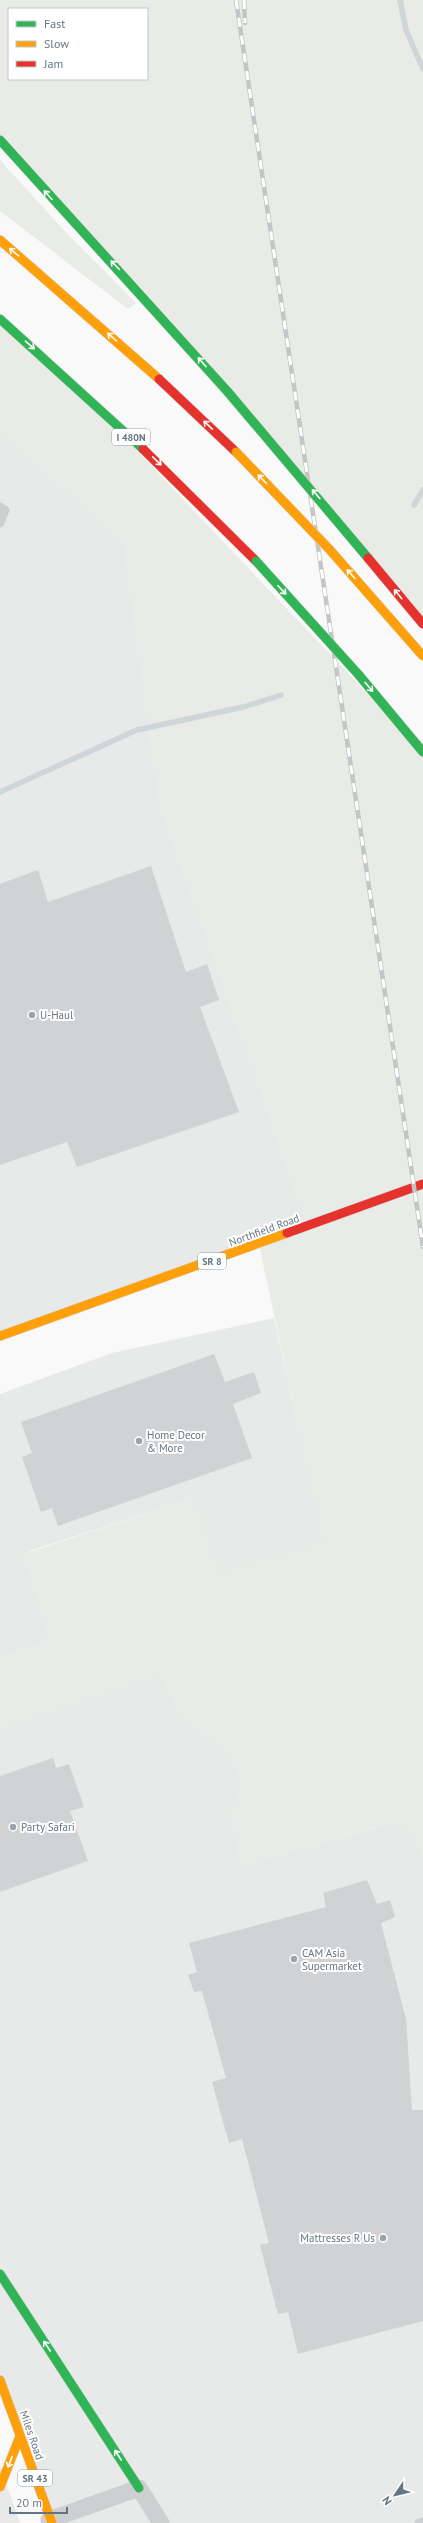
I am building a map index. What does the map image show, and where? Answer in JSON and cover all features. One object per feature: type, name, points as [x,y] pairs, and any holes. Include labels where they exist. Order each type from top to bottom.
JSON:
[{"type":"main road","points":[[0,140],[74,224],[128,279],[228,392],[423,624]]},
{"type":"main road","points":[[0,240],[133,355],[236,452],[335,556],[423,656]]},
{"type":"main road","name":"I 480N","points":[[0,320],[118,424],[256,561],[358,674],[423,752]]},
{"type":"main road","name":"Northfield Road","points":[[0,1336],[423,1184]]},
{"type":"main road","points":[[0,2274],[139,2488]]},
{"type":"main road","name":"Miles Road","points":[[0,2380],[48,2522]]},
{"type":"main road","points":[[0,2487],[20,2436]]},
{"type":"street","points":[[48,2522],[139,2488],[161,2523]]},
{"type":"lane","points":[[0,506],[6,510],[0,523]]},
{"type":"lane","points":[[419,2523],[423,2522]]},
{"type":"shaded area","points":[[0,0],[423,0],[423,624],[0,140]]},
{"type":"shaded area","points":[[0,160],[59,225],[136,303],[128,309],[0,211]]},
{"type":"shaded area","points":[[0,319],[67,377],[423,752],[423,1860],[419,1843],[393,1822],[240,1865],[233,1812],[243,1784],[232,1757],[209,1737],[188,1723],[172,1698],[161,1674],[0,1727],[0,1658],[51,1641],[24,1554],[193,1498],[218,1574],[323,1541],[259,1245],[308,1226],[160,805],[124,541],[0,431]]},
{"type":"shaded area","points":[[0,431],[124,541],[160,805],[308,1226],[0,1336]]},
{"type":"shaded area","points":[[274,1318],[324,1541],[218,1575],[193,1498],[33,1550],[24,1554],[51,1641],[0,1658],[0,1394],[112,1353]]},
{"type":"shaded area","points":[[161,1674],[172,1698],[188,1723],[209,1737],[232,1757],[243,1784],[233,1812],[240,1865],[394,1822],[419,1843],[423,1860],[423,2523],[46,2523],[0,2387],[0,1727]]},
{"type":"shaded area","points":[[0,2466],[20,2523],[0,2523]]},
{"type":"building","points":[[151,866],[186,972],[207,964],[219,1000],[200,1007],[239,1112],[77,1167],[67,1142],[0,1165],[0,884],[38,870],[48,902]]},
{"type":"building","points":[[214,1354],[225,1382],[254,1372],[261,1393],[233,1404],[252,1458],[58,1526],[52,1508],[41,1512],[22,1457],[32,1453],[21,1422]]},
{"type":"building","points":[[53,1758],[56,1768],[69,1764],[84,1807],[70,1811],[88,1861],[0,1892],[0,1776]]},
{"type":"building","points":[[367,1880],[377,1904],[390,1900],[395,1917],[381,1923],[406,2019],[412,2110],[423,2110],[423,2321],[298,2354],[288,2312],[278,2314],[260,2245],[269,2243],[242,2139],[229,2143],[212,2082],[226,2078],[202,1991],[194,1992],[188,1975],[197,1972],[189,1943],[326,1907],[323,1893]]},
{"type":"waterway","points":[[400,0],[406,30],[423,69]]},
{"type":"waterway","points":[[414,505],[423,490]]},
{"type":"waterway","points":[[0,792],[137,730],[243,707],[281,695]]},
{"type":"railway","points":[[236,0],[423,1247]]},
{"type":"railway","points":[[244,0],[245,23]]},
{"type":"traffic: fast","points":[[0,140],[228,392]]},
{"type":"traffic: fast","points":[[0,319],[143,449]]},
{"type":"traffic: fast","points":[[228,392],[368,558]]},
{"type":"traffic: fast","points":[[256,561],[358,674],[423,752]]},
{"type":"traffic: fast","points":[[0,2274],[139,2488]]},
{"type":"traffic: slow","points":[[0,240],[159,379]]},
{"type":"traffic: slow","points":[[236,452],[330,550],[423,656]]},
{"type":"traffic: slow","points":[[0,1336],[287,1233]]},
{"type":"traffic: slow","points":[[0,2380],[52,2523]]},
{"type":"traffic: slow","points":[[0,2487],[20,2436]]},
{"type":"traffic: jam","points":[[159,379],[236,452]]},
{"type":"traffic: jam","points":[[143,449],[256,561]]},
{"type":"traffic: jam","points":[[368,558],[423,624]]},
{"type":"traffic: jam","points":[[287,1233],[423,1184]]},
{"type":"place","name":"U-Haul","points":[[32,1015]]},
{"type":"place","name":"Home Decor & More","points":[[139,1441]]},
{"type":"place","name":"Party Safari","points":[[13,1827]]},
{"type":"place","name":"CAM Asia Supermarket","points":[[294,1959]]},
{"type":"place","name":"Mattresses R Us","points":[[383,2238]]}]
